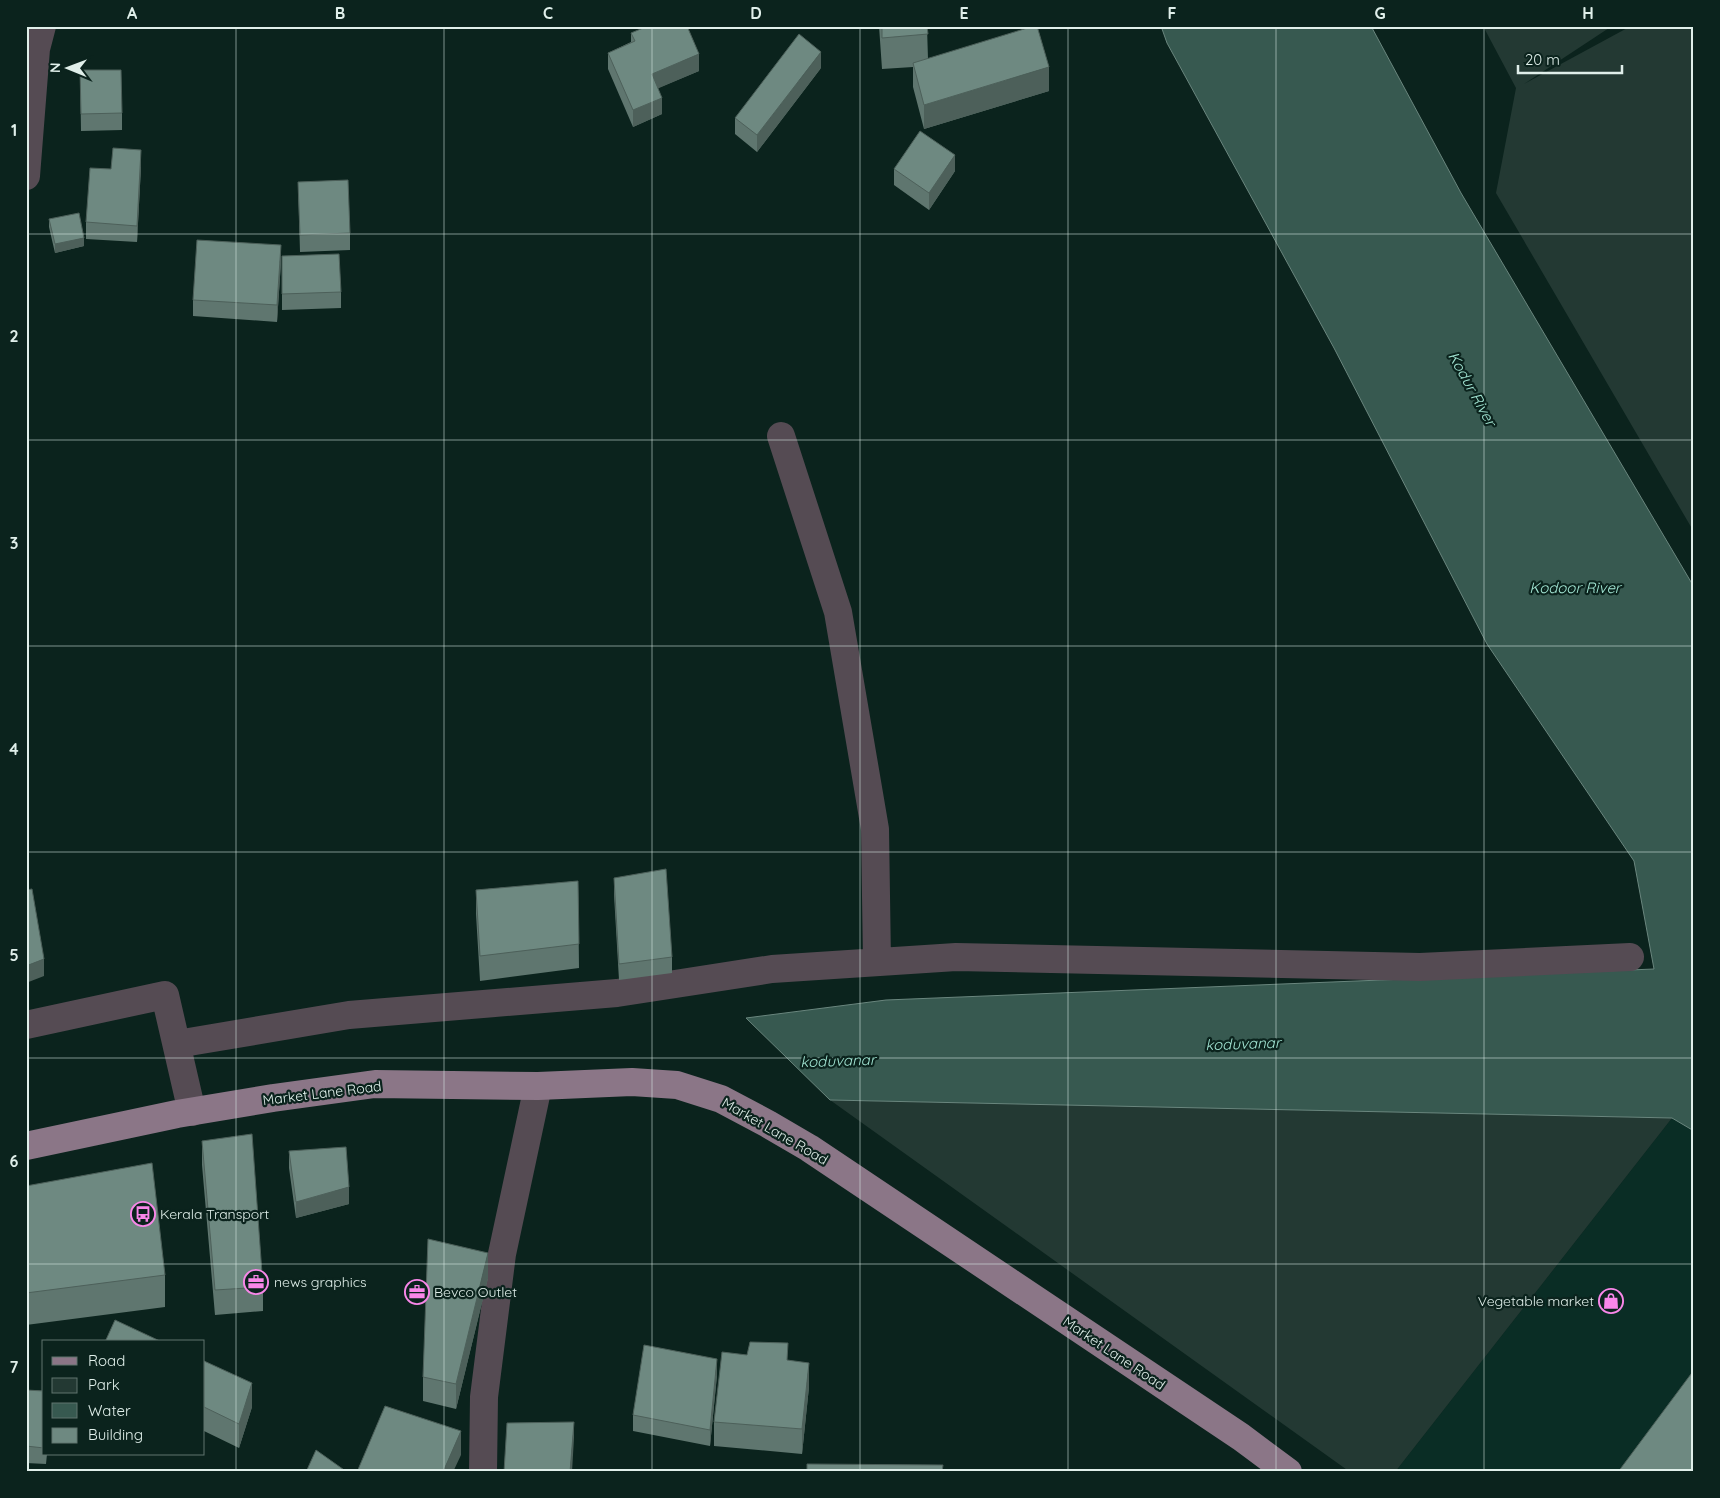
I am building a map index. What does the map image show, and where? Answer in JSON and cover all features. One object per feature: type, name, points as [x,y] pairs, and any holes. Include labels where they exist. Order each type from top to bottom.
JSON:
[{"type":"main road","name":"Market Lane Road","points":[[26,1146],[192,1112],[273,1098],[375,1084],[538,1086],[632,1082],[677,1085],[721,1099],[809,1148],[1241,1437],[1288,1472]]},
{"type":"street","points":[[26,176],[36,49],[42,26]]},
{"type":"street","points":[[781,436],[838,612],[875,829],[877,962]]},
{"type":"street","points":[[177,1044],[349,1015],[617,993],[772,969],[877,962],[956,958],[1420,967],[1630,957]]},
{"type":"street","points":[[26,1025],[166,995],[192,1112]]},
{"type":"street","points":[[483,1472],[484,1396],[502,1254],[538,1086]]},
{"type":"shaded area","name":"Vegetable market","points":[[1672,1118],[1694,1131],[1694,1472],[1395,1472]]},
{"type":"green space","points":[[1483,26],[1612,26],[1524,84],[1631,26],[1694,26],[1694,532],[1496,193],[1516,88]]},
{"type":"green space","points":[[830,1100],[1672,1118],[1395,1472],[1350,1472]]},
{"type":"water","name":"Kodoor River","points":[[1161,26],[1371,26],[1461,193],[1694,587],[1694,1131],[1672,1118],[830,1100],[746,1018],[886,1000],[1654,969],[1634,861],[1487,644],[1334,348],[1167,43]]},
{"type":"building","points":[[648,26],[687,26],[699,54],[652,74],[662,98],[633,110],[608,53],[635,41],[631,33]]},
{"type":"building","points":[[882,26],[927,26],[928,34],[882,38]]},
{"type":"building","points":[[1037,26],[1049,67],[924,105],[913,63]]},
{"type":"building","points":[[799,34],[821,52],[757,135],[735,118]]},
{"type":"building","points":[[80,70],[121,70],[122,113],[81,114]]},
{"type":"building","points":[[920,131],[955,155],[929,193],[894,169]]},
{"type":"building","points":[[113,148],[141,150],[137,226],[86,222],[90,168],[111,169]]},
{"type":"building","points":[[348,180],[350,233],[300,235],[298,182]]},
{"type":"building","points":[[79,213],[84,238],[55,244],[49,219]]},
{"type":"building","points":[[197,240],[281,245],[277,305],[193,300]]},
{"type":"building","points":[[339,254],[341,292],[282,294],[282,256]]},
{"type":"building","points":[[666,869],[672,957],[619,964],[614,878]]},
{"type":"building","points":[[578,881],[579,944],[480,956],[476,890]]},
{"type":"building","points":[[32,889],[44,959],[26,966],[26,890]]},
{"type":"building","points":[[252,1134],[263,1287],[215,1290],[202,1141]]},
{"type":"building","points":[[346,1147],[349,1187],[296,1202],[289,1151]]},
{"type":"building","points":[[152,1163],[165,1275],[26,1293],[26,1186]]},
{"type":"building","points":[[428,1239],[488,1253],[456,1384],[423,1377]]},
{"type":"building","points":[[115,1320],[158,1340],[106,1340]]},
{"type":"building","points":[[750,1342],[788,1343],[787,1360],[809,1363],[802,1429],[714,1422],[722,1352],[747,1355]]},
{"type":"building","points":[[644,1345],[717,1359],[710,1430],[633,1415]]},
{"type":"building","points":[[205,1361],[252,1383],[239,1424],[205,1407]]},
{"type":"building","points":[[1694,1370],[1694,1472],[1618,1472]]},
{"type":"building","points":[[26,1390],[42,1391],[42,1448],[26,1446]]},
{"type":"building","points":[[385,1406],[461,1431],[443,1472],[357,1472]]},
{"type":"building","points":[[574,1422],[570,1472],[504,1472],[507,1423]]},
{"type":"building","points":[[316,1450],[347,1472],[306,1472]]},
{"type":"building","points":[[807,1464],[943,1465],[942,1472],[807,1472]]},
{"type":"place","name":"Kerala Transport","points":[[143,1214]]},
{"type":"place","name":"news graphics","points":[[256,1282]]},
{"type":"place","name":"Bevco Outlet","points":[[417,1292]]},
{"type":"place","name":"Vegetable market","points":[[1611,1301]]},
{"type":"water label","name":"Kodur River","points":[[1472,389]]},
{"type":"water label","name":"koduvanar","points":[[1243,1044]]},
{"type":"water label","name":"koduvanar","points":[[838,1061]]}]
